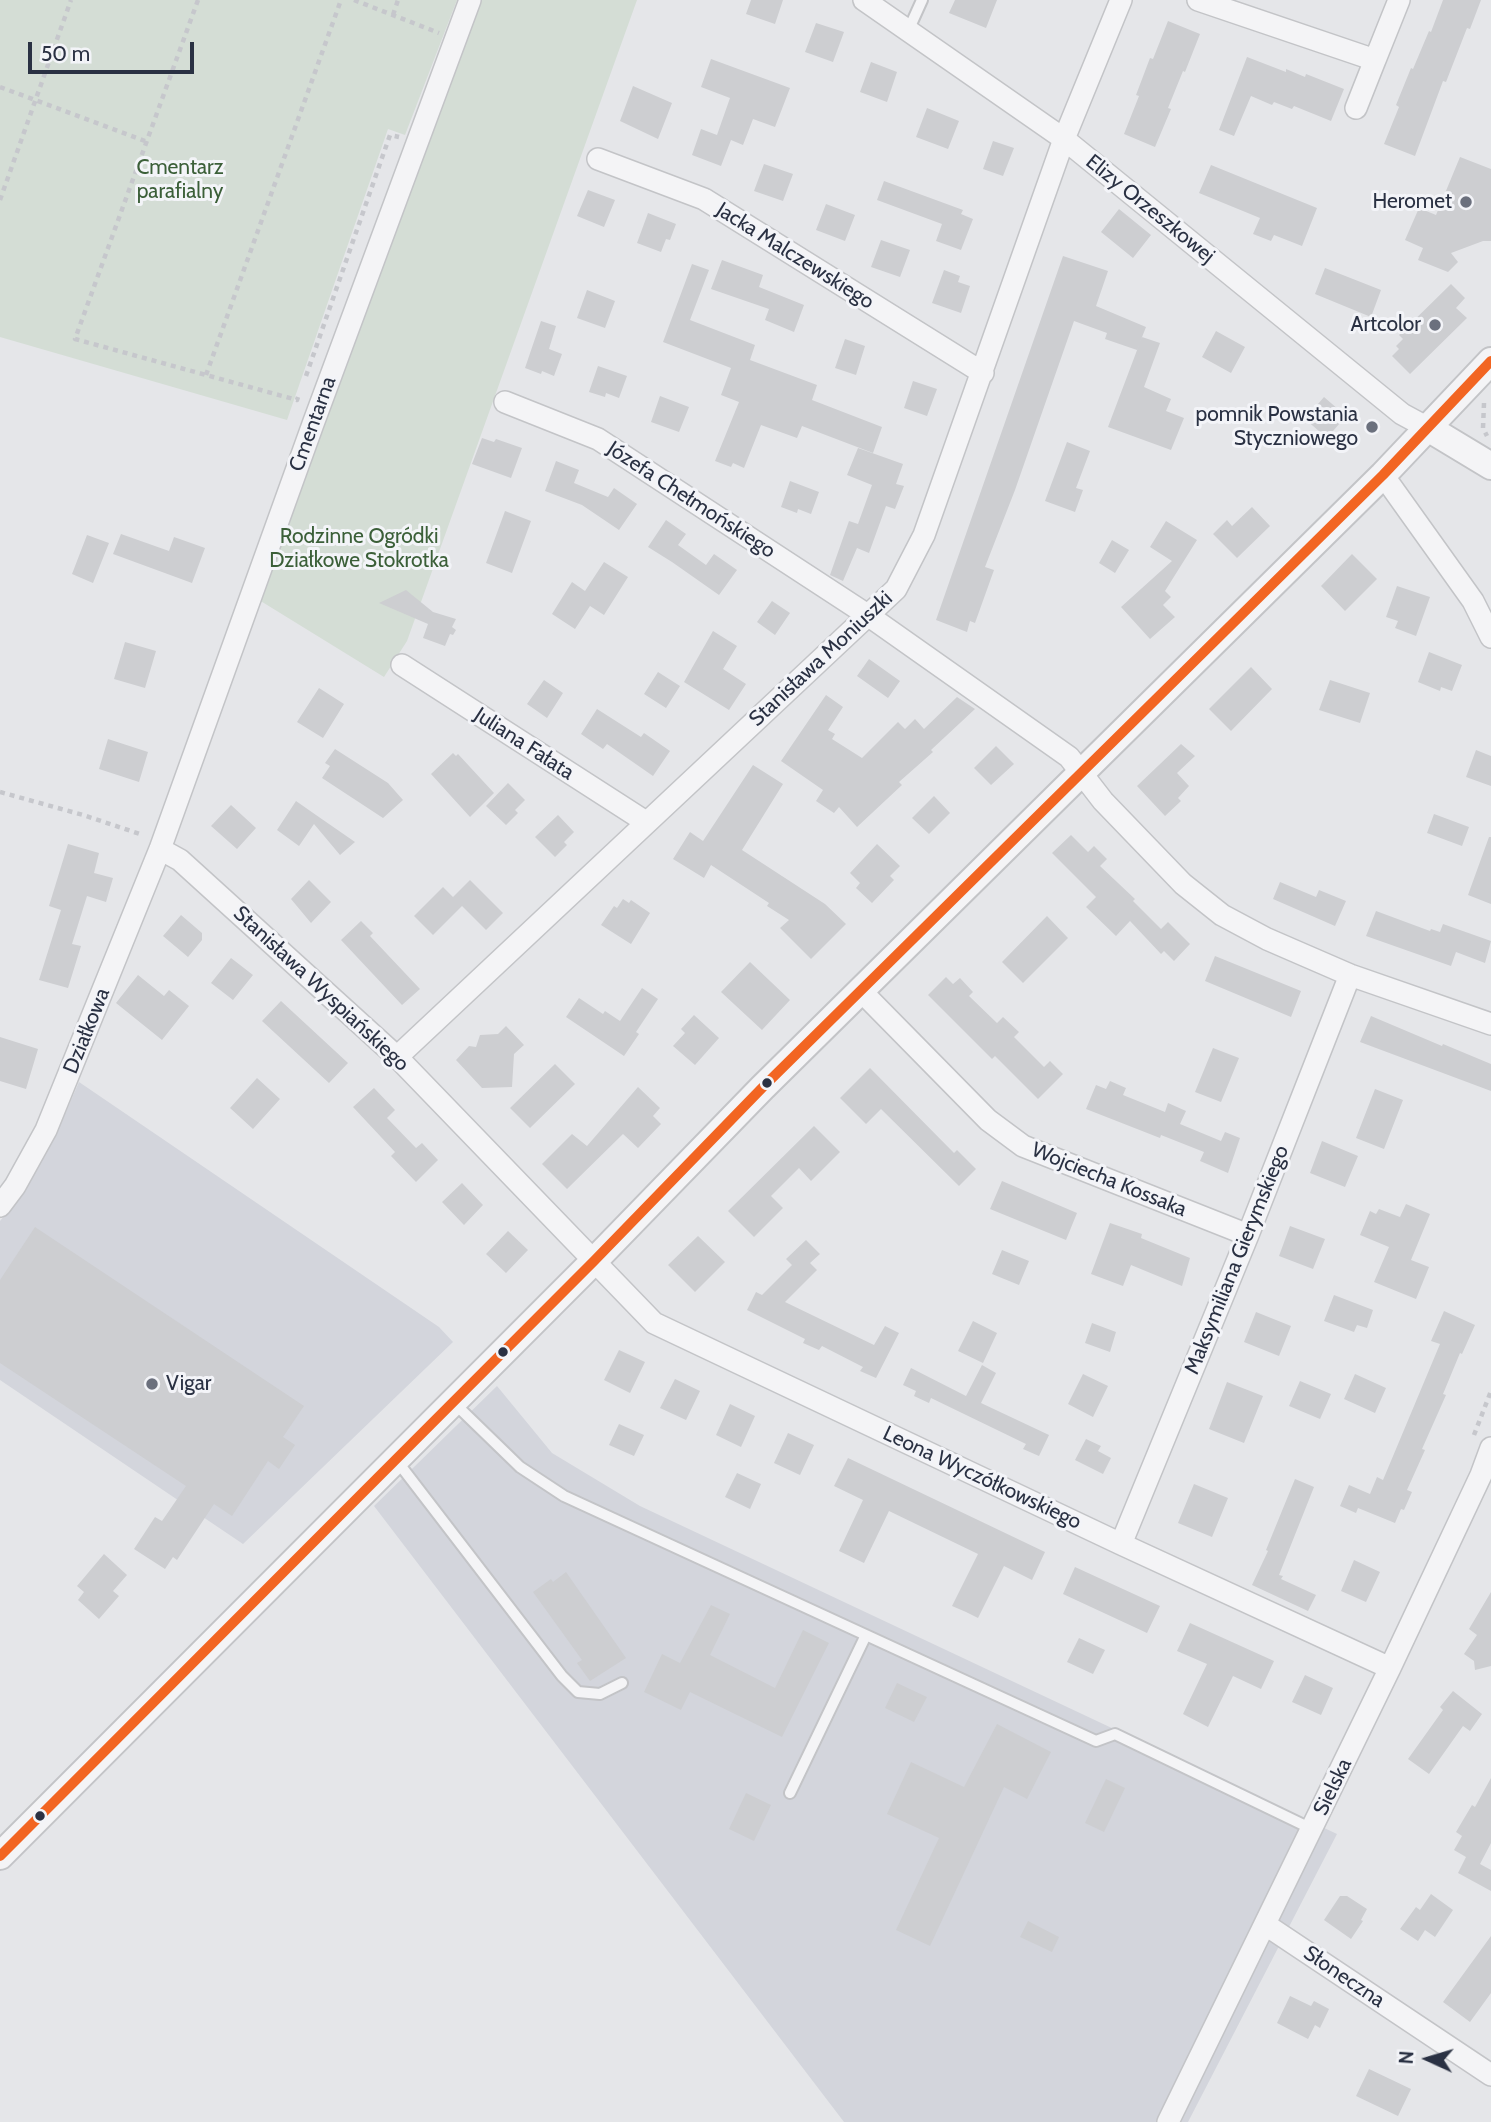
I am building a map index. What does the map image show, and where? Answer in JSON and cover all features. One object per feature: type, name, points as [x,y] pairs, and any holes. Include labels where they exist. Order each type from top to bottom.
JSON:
[{"type":"street","name":"Cmentarna","points":[[160,849],[308,437],[470,0]]},
{"type":"street","name":"Elizy Orzeszkowej","points":[[864,0],[1064,139],[1402,414],[1428,428]]},
{"type":"street","name":"Stanisława Moniuszki","points":[[397,1057],[896,589],[924,535],[1064,139],[1121,0]]},
{"type":"street","points":[[1198,0],[1374,60]]},
{"type":"street","points":[[1356,108],[1399,0]]},
{"type":"street","name":"Jacka Malczewskiego","points":[[598,159],[704,199],[983,373]]},
{"type":"street","points":[[0,1856],[594,1261],[747,1103],[1383,475],[1491,361]]},
{"type":"street","name":"Józefa Chełmońskiego","points":[[505,402],[598,439],[869,617],[1069,757],[1103,801],[1183,884],[1222,915],[1266,940],[1350,975],[1491,1024]]},
{"type":"street","points":[[1428,428],[1491,466]]},
{"type":"street","points":[[1383,475],[1473,601],[1491,636]]},
{"type":"street","name":"Juliana Fałata","points":[[402,665],[646,822]]},
{"type":"street","name":"Stanisława Wyspiańskiego","points":[[160,849],[180,860],[397,1057],[594,1261]]},
{"type":"street","name":"Działkowa","points":[[0,1206],[15,1186],[46,1130],[160,849]]},
{"type":"street","name":"Maksymiliana Gierymskiego","points":[[1121,1544],[1248,1236],[1350,975]]},
{"type":"street","name":"Wojciecha Kossaka","points":[[861,991],[988,1120],[1023,1146],[1248,1236]]},
{"type":"street","name":"Leona Wyczółkowskiego","points":[[594,1261],[654,1323],[1390,1668]]},
{"type":"street","name":"Sielska","points":[[1168,2122],[1390,1668],[1481,1475],[1491,1448]]},
{"type":"street","name":"Słoneczna","points":[[1266,1925],[1491,2075]]},
{"type":"lane","points":[[908,31],[922,0]]},
{"type":"lane","points":[[453,1402],[520,1467],[564,1496],[1096,1741],[1115,1734],[1312,1829]]},
{"type":"lane","points":[[395,1459],[562,1676],[578,1692],[600,1694],[622,1683]]},
{"type":"lane","points":[[790,1793],[866,1635]]},
{"type":"path","points":[[0,200],[71,0]]},
{"type":"path","points":[[198,0],[75,340],[297,400],[390,135],[408,140]]},
{"type":"path","points":[[206,375],[341,0]]},
{"type":"path","points":[[354,0],[456,39]]},
{"type":"path","points":[[393,15],[398,0]]},
{"type":"path","points":[[0,88],[145,141]]},
{"type":"path","points":[[1483,428],[1484,398]]},
{"type":"path","points":[[0,792],[144,835],[160,849]]},
{"type":"shaded area","points":[[79,1082],[439,1327],[453,1342],[243,1544],[0,1380],[0,1221],[17,1201],[64,1116]]},
{"type":"shaded area","points":[[497,1386],[552,1453],[640,1506],[1337,1834],[1188,2122],[844,2122],[374,1506]]},
{"type":"green space","name":"Cmentarz parafialny","points":[[0,0],[457,0],[405,135],[388,129],[287,420],[0,337]]},
{"type":"green space","name":"Rodzinne Ogródki Działkowe Stokrotka","points":[[482,0],[637,0],[407,641],[384,677],[259,600]]},
{"type":"building","points":[[751,0],[783,0],[775,24],[746,14]]},
{"type":"building","points":[[955,0],[997,0],[986,28],[949,13]]},
{"type":"building","points":[[1443,0],[1481,0],[1446,82],[1443,81],[1415,156],[1384,144],[1411,68],[1413,69],[1429,31],[1431,32]]},
{"type":"building","points":[[1168,21],[1200,34],[1168,108],[1171,109],[1155,147],[1124,134],[1150,58],[1153,59]]},
{"type":"building","points":[[816,23],[844,32],[833,62],[805,52]]},
{"type":"building","points":[[1247,57],[1286,72],[1286,69],[1305,77],[1306,74],[1344,89],[1331,121],[1294,106],[1292,109],[1274,102],[1272,105],[1251,96],[1234,136],[1219,130]]},
{"type":"building","points":[[711,59],[790,88],[775,127],[753,119],[743,145],[731,140],[721,166],[692,155],[701,129],[717,135],[730,98],[701,87]]},
{"type":"building","points":[[871,62],[897,72],[887,102],[860,92]]},
{"type":"building","points":[[633,86],[672,103],[658,139],[620,121]]},
{"type":"building","points":[[927,108],[959,121],[948,149],[916,137]]},
{"type":"building","points":[[993,141],[1014,148],[1003,176],[983,169]]},
{"type":"building","name":"Heromet","points":[[1460,157],[1491,169],[1491,241],[1483,241],[1451,253],[1458,262],[1448,272],[1418,260],[1423,248],[1405,240],[1419,208],[1436,215]]},
{"type":"building","points":[[764,164],[793,174],[783,201],[754,191]]},
{"type":"building","points":[[1211,165],[1317,208],[1302,246],[1274,235],[1271,241],[1253,234],[1260,218],[1199,193]]},
{"type":"building","points":[[884,181],[963,210],[961,214],[973,219],[961,250],[936,241],[942,224],[877,200]]},
{"type":"building","points":[[588,190],[615,200],[604,227],[577,216]]},
{"type":"building","points":[[826,204],[855,215],[845,241],[816,230]]},
{"type":"building","points":[[1119,209],[1151,235],[1133,258],[1101,232]]},
{"type":"building","points":[[648,213],[676,224],[670,240],[666,239],[661,252],[637,243]]},
{"type":"building","points":[[881,240],[910,250],[900,277],[871,267]]},
{"type":"building","points":[[1063,256],[1108,271],[1096,306],[1146,327],[1137,350],[1105,339],[1107,333],[1074,321],[985,567],[994,570],[975,623],[970,621],[967,632],[936,620]]},
{"type":"building","points":[[722,260],[763,275],[759,287],[804,305],[794,332],[765,320],[769,309],[711,289]]},
{"type":"building","points":[[692,264],[709,270],[690,320],[755,345],[750,360],[817,385],[812,400],[882,427],[873,453],[802,426],[797,438],[761,425],[744,468],[733,463],[731,467],[715,461],[739,402],[721,395],[731,368],[663,342]]},
{"type":"building","points":[[1325,268],[1381,290],[1371,317],[1315,294]]},
{"type":"building","points":[[944,270],[960,276],[958,282],[970,286],[961,313],[932,303]]},
{"type":"building","name":"Artcolor","points":[[1451,284],[1465,298],[1456,308],[1467,318],[1410,374],[1392,356],[1403,339],[1399,335]]},
{"type":"building","points":[[587,290],[615,301],[605,328],[577,318]]},
{"type":"building","points":[[541,321],[556,326],[549,349],[562,354],[554,376],[525,368]]},
{"type":"building","points":[[1216,331],[1245,347],[1231,373],[1202,357]]},
{"type":"building","points":[[1142,337],[1160,343],[1144,387],[1171,399],[1166,411],[1184,418],[1171,450],[1108,427]]},
{"type":"building","points":[[845,339],[865,346],[856,375],[835,368]]},
{"type":"building","points":[[598,366],[627,376],[619,398],[606,393],[605,397],[589,392]]},
{"type":"building","points":[[913,381],[937,389],[927,416],[904,408]]},
{"type":"building","points":[[660,396],[689,407],[679,432],[651,422]]},
{"type":"building","points":[[1324,397],[1346,416],[1327,438],[1305,419]]},
{"type":"building","points":[[482,438],[494,442],[496,439],[522,448],[511,478],[472,464]]},
{"type":"building","points":[[1067,442],[1090,451],[1076,488],[1083,490],[1075,512],[1045,501]]},
{"type":"building","points":[[858,448],[903,464],[896,484],[904,486],[895,509],[886,506],[869,553],[857,548],[843,581],[830,575],[849,521],[858,524],[872,485],[847,475]]},
{"type":"building","points":[[556,461],[579,470],[574,483],[608,497],[614,488],[637,504],[619,530],[582,505],[545,491]]},
{"type":"building","points":[[790,481],[819,492],[811,514],[798,509],[797,513],[781,507]]},
{"type":"building","points":[[1252,507],[1270,526],[1237,558],[1213,534],[1227,520],[1232,526]]},
{"type":"building","points":[[505,511],[531,521],[512,573],[486,563]]},
{"type":"building","points":[[666,520],[686,534],[678,545],[706,565],[714,554],[737,570],[719,595],[648,547]]},
{"type":"building","points":[[1166,521],[1197,540],[1165,591],[1171,597],[1163,605],[1175,617],[1150,639],[1121,607],[1172,561],[1150,547]]},
{"type":"building","points":[[121,534],[169,551],[174,537],[205,548],[192,583],[113,554]]},
{"type":"building","points":[[87,535],[109,543],[93,583],[72,574]]},
{"type":"building","points":[[1112,540],[1129,550],[1115,573],[1099,563]]},
{"type":"building","points":[[1352,554],[1377,579],[1345,611],[1321,586]]},
{"type":"building","points":[[604,562],[628,577],[604,615],[590,606],[575,629],[552,614],[572,582],[585,591]]},
{"type":"building","points":[[1397,586],[1430,597],[1416,636],[1395,628],[1398,621],[1386,617]]},
{"type":"building","points":[[406,590],[433,612],[456,619],[452,627],[456,630],[453,635],[450,634],[445,646],[423,638],[428,624],[379,603]]},
{"type":"building","points":[[772,601],[790,613],[775,635],[757,622]]},
{"type":"building","points":[[713,631],[737,646],[723,669],[746,684],[729,710],[684,682]]},
{"type":"building","points":[[125,642],[156,651],[145,688],[114,679]]},
{"type":"building","points":[[1429,652],[1462,665],[1452,691],[1441,687],[1440,691],[1418,682]]},
{"type":"building","points":[[869,659],[900,681],[888,698],[857,676]]},
{"type":"building","points":[[1251,667],[1272,689],[1231,731],[1209,709]]},
{"type":"building","points":[[658,672],[680,686],[666,708],[644,694]]},
{"type":"building","points":[[544,680],[563,693],[547,718],[527,704]]},
{"type":"building","points":[[1330,680],[1370,693],[1360,723],[1319,710]]},
{"type":"building","points":[[319,688],[344,704],[323,738],[297,722]]},
{"type":"building","points":[[826,695],[843,707],[828,730],[835,734],[832,739],[862,758],[898,722],[905,729],[915,719],[924,729],[957,697],[975,709],[899,782],[902,785],[857,827],[839,807],[834,813],[816,801],[823,790],[781,761]]},
{"type":"building","points":[[597,709],[641,737],[644,733],[670,751],[653,776],[607,744],[603,749],[581,734]]},
{"type":"building","points":[[108,739],[148,752],[139,782],[99,769]]},
{"type":"building","points":[[1181,744],[1195,756],[1177,773],[1189,786],[1178,798],[1181,801],[1165,816],[1137,786]]},
{"type":"building","points":[[996,746],[1014,764],[991,785],[974,768]]},
{"type":"building","points":[[335,749],[388,783],[403,800],[383,818],[322,778],[330,766],[325,763]]},
{"type":"building","points":[[1476,750],[1491,756],[1491,786],[1466,777]]},
{"type":"building","points":[[453,753],[456,756],[458,754],[494,793],[470,817],[431,774]]},
{"type":"building","points":[[753,765],[783,784],[742,850],[825,904],[846,924],[811,959],[780,928],[789,920],[767,906],[769,903],[711,865],[704,878],[673,859],[690,832],[703,841]]},
{"type":"building","points":[[508,783],[525,800],[515,810],[518,813],[506,825],[486,806]]},
{"type":"building","points":[[934,796],[950,813],[929,834],[912,818]]},
{"type":"building","points":[[296,801],[355,842],[340,855],[314,824],[299,846],[277,830]]},
{"type":"building","points":[[231,805],[256,828],[237,849],[211,826]]},
{"type":"building","points":[[1434,814],[1469,827],[1462,846],[1427,833]]},
{"type":"building","points":[[558,815],[574,832],[564,842],[567,845],[555,857],[535,837]]},
{"type":"building","points":[[1071,835],[1088,852],[1094,846],[1107,859],[1100,866],[1135,899],[1133,901],[1161,929],[1168,922],[1190,944],[1174,961],[1164,951],[1161,954],[1130,921],[1116,936],[1086,907],[1096,897],[1052,853]]},
{"type":"building","points":[[1491,837],[1491,904],[1468,895]]},
{"type":"building","points":[[68,844],[99,853],[94,873],[113,878],[106,902],[87,896],[72,944],[81,946],[68,988],[39,980],[61,910],[49,906]]},
{"type":"building","points":[[877,844],[900,866],[890,876],[894,880],[872,903],[856,888],[860,883],[850,873]]},
{"type":"building","points":[[309,880],[331,902],[311,923],[291,899]]},
{"type":"building","points":[[470,880],[503,913],[486,930],[462,906],[433,935],[414,916],[443,887],[453,897]]},
{"type":"building","points":[[1280,882],[1316,897],[1319,890],[1346,901],[1335,926],[1273,899]]},
{"type":"building","points":[[623,899],[629,903],[631,900],[650,913],[631,944],[601,925],[614,906],[617,908]]},
{"type":"building","points":[[1376,911],[1430,931],[1440,932],[1443,924],[1491,941],[1485,963],[1456,952],[1451,966],[1366,936]]},
{"type":"building","points":[[181,915],[202,933],[202,940],[188,957],[163,936]]},
{"type":"building","points":[[1047,916],[1068,938],[1023,983],[1002,962]]},
{"type":"building","points":[[361,921],[373,933],[370,936],[420,989],[402,1005],[341,940]]},
{"type":"building","points":[[1215,956],[1301,991],[1291,1017],[1205,981]]},
{"type":"building","points":[[231,958],[253,975],[233,1000],[211,983]]},
{"type":"building","points":[[750,962],[790,1000],[762,1030],[721,992]]},
{"type":"building","points":[[138,975],[164,996],[169,990],[189,1006],[162,1040],[116,1003]]},
{"type":"building","points":[[946,977],[953,984],[960,978],[973,992],[969,996],[997,1023],[1003,1017],[1019,1032],[1014,1037],[1044,1067],[1050,1061],[1063,1074],[1038,1099],[995,1056],[992,1059],[928,995]]},
{"type":"building","points":[[642,988],[658,999],[624,1056],[566,1017],[579,998],[603,1014],[605,1011],[620,1021]]},
{"type":"building","points":[[281,1001],[348,1063],[329,1083],[262,1021]]},
{"type":"building","points":[[694,1015],[719,1038],[695,1065],[673,1046],[685,1033],[681,1029]]},
{"type":"building","points":[[1371,1016],[1491,1064],[1491,1091],[1360,1042]]},
{"type":"building","points":[[506,1026],[524,1045],[514,1054],[512,1087],[482,1088],[456,1060],[469,1046],[476,1047],[480,1035],[498,1034]]},
{"type":"building","points":[[0,1037],[38,1049],[26,1089],[0,1081]]},
{"type":"building","points":[[1213,1048],[1239,1058],[1221,1102],[1195,1092]]},
{"type":"building","points":[[555,1064],[575,1084],[530,1128],[510,1108]]},
{"type":"building","points":[[870,1068],[954,1153],[957,1150],[976,1169],[959,1186],[881,1109],[866,1124],[840,1098]]},
{"type":"building","points":[[257,1078],[280,1099],[253,1129],[230,1108]]},
{"type":"building","points":[[1110,1081],[1126,1088],[1123,1095],[1165,1112],[1168,1103],[1186,1111],[1180,1124],[1221,1141],[1225,1132],[1240,1138],[1228,1173],[1200,1161],[1204,1152],[1086,1109],[1096,1085],[1106,1089]]},
{"type":"building","points":[[638,1087],[660,1108],[653,1116],[661,1124],[638,1148],[623,1134],[567,1189],[542,1164],[572,1134],[587,1146]]},
{"type":"building","points":[[374,1088],[395,1110],[387,1118],[416,1148],[422,1143],[438,1160],[416,1182],[391,1156],[395,1152],[353,1107]]},
{"type":"building","points":[[1375,1089],[1403,1100],[1384,1149],[1356,1138]]},
{"type":"building","points":[[814,1126],[840,1152],[811,1181],[799,1168],[771,1196],[783,1208],[754,1237],[728,1211]]},
{"type":"building","points":[[1322,1141],[1358,1156],[1345,1187],[1310,1173]]},
{"type":"building","points":[[1002,1181],[1077,1213],[1066,1240],[990,1209]]},
{"type":"building","points":[[462,1183],[483,1205],[464,1225],[442,1202]]},
{"type":"building","points":[[1406,1204],[1430,1214],[1411,1260],[1429,1267],[1416,1299],[1374,1282],[1389,1247],[1360,1235],[1370,1211],[1376,1214],[1379,1209],[1400,1217]]},
{"type":"building","points":[[1110,1223],[1142,1234],[1141,1238],[1190,1258],[1182,1286],[1131,1265],[1123,1286],[1091,1274]]},
{"type":"building","points":[[1290,1226],[1325,1239],[1313,1269],[1279,1256]]},
{"type":"building","name":"Vigar","points":[[35,1227],[304,1406],[283,1437],[295,1445],[279,1469],[268,1461],[232,1516],[214,1504],[177,1560],[173,1557],[165,1569],[134,1549],[155,1517],[162,1521],[186,1486],[0,1363],[0,1280]]},
{"type":"building","points":[[508,1231],[528,1250],[506,1273],[486,1254]]},
{"type":"building","points":[[698,1236],[725,1262],[695,1292],[668,1265]]},
{"type":"building","points":[[806,1240],[820,1254],[810,1263],[817,1270],[785,1302],[874,1345],[885,1326],[899,1333],[876,1378],[860,1371],[863,1367],[822,1346],[819,1350],[803,1343],[805,1339],[747,1310],[756,1292],[762,1295],[792,1265],[786,1259]]},
{"type":"building","points":[[1002,1250],[1029,1261],[1019,1285],[992,1274]]},
{"type":"building","points":[[1334,1295],[1373,1310],[1367,1328],[1357,1325],[1354,1332],[1324,1321]]},
{"type":"building","points":[[1444,1311],[1475,1325],[1443,1394],[1446,1395],[1407,1490],[1412,1492],[1404,1510],[1401,1509],[1395,1523],[1358,1508],[1356,1513],[1340,1506],[1349,1485],[1370,1494],[1377,1477],[1383,1480],[1440,1344],[1431,1341]]},
{"type":"building","points":[[1256,1312],[1291,1326],[1279,1356],[1244,1342]]},
{"type":"building","points":[[973,1321],[997,1333],[983,1363],[958,1351]]},
{"type":"building","points":[[1092,1323],[1116,1332],[1110,1352],[1085,1343]]},
{"type":"building","points":[[619,1350],[645,1362],[630,1393],[604,1380]]},
{"type":"building","points":[[982,1365],[996,1373],[981,1403],[1049,1435],[1039,1456],[1023,1449],[1026,1444],[931,1398],[929,1403],[914,1396],[916,1391],[903,1385],[911,1368],[966,1396]]},
{"type":"building","points":[[1083,1374],[1108,1386],[1093,1417],[1068,1404]]},
{"type":"building","points":[[1355,1374],[1386,1388],[1375,1413],[1344,1399]]},
{"type":"building","points":[[675,1379],[700,1391],[686,1420],[660,1408]]},
{"type":"building","points":[[1300,1381],[1331,1394],[1320,1419],[1289,1406]]},
{"type":"building","points":[[1227,1382],[1263,1396],[1244,1443],[1209,1429]]},
{"type":"building","points":[[730,1404],[755,1416],[741,1447],[716,1435]]},
{"type":"building","points":[[619,1424],[644,1435],[634,1456],[609,1445]]},
{"type":"building","points":[[788,1433],[814,1445],[800,1475],[774,1463]]},
{"type":"building","points":[[1086,1439],[1101,1446],[1098,1451],[1111,1458],[1103,1474],[1075,1460]]},
{"type":"building","points":[[848,1458],[1045,1552],[1032,1580],[1004,1566],[978,1618],[952,1606],[978,1554],[889,1511],[864,1563],[839,1551],[863,1500],[834,1486]]},
{"type":"building","points":[[737,1473],[761,1484],[750,1509],[725,1497]]},
{"type":"building","points":[[1295,1479],[1314,1487],[1279,1575],[1283,1576],[1281,1579],[1316,1595],[1308,1611],[1252,1585]]},
{"type":"building","points":[[1194,1484],[1228,1498],[1212,1537],[1178,1523]]},
{"type":"building","points":[[104,1554],[127,1575],[113,1591],[119,1596],[99,1619],[78,1600],[84,1592],[77,1586]]},
{"type":"building","points":[[1354,1560],[1380,1572],[1366,1602],[1341,1591]]},
{"type":"building","points":[[1075,1567],[1160,1606],[1147,1633],[1063,1594]]},
{"type":"building","points":[[566,1572],[626,1658],[590,1681],[577,1663],[582,1660],[533,1592]]},
{"type":"building","points":[[1491,1592],[1491,1666],[1475,1670],[1474,1661],[1464,1654],[1477,1635],[1469,1629]]},
{"type":"building","points":[[711,1605],[730,1614],[710,1655],[775,1688],[803,1630],[829,1643],[782,1737],[690,1692],[681,1710],[644,1692],[662,1654],[680,1663]]},
{"type":"building","points":[[1190,1623],[1274,1661],[1261,1689],[1233,1676],[1208,1727],[1183,1714],[1207,1664],[1177,1651]]},
{"type":"building","points":[[1079,1638],[1105,1650],[1093,1674],[1067,1662]]},
{"type":"building","points":[[1305,1675],[1333,1688],[1321,1715],[1292,1702]]},
{"type":"building","points":[[897,1683],[927,1697],[914,1722],[885,1708]]},
{"type":"building","points":[[1453,1691],[1482,1714],[1470,1731],[1463,1726],[1429,1774],[1408,1759],[1443,1710],[1440,1707]]},
{"type":"building","points":[[997,1724],[1051,1752],[1027,1799],[1004,1787],[930,1946],[896,1930],[939,1838],[887,1814],[911,1762],[964,1787]]},
{"type":"building","points":[[1491,1778],[1491,1843],[1480,1864],[1491,1870],[1491,1891],[1458,1873],[1466,1857],[1454,1850],[1462,1836],[1456,1832],[1472,1805],[1475,1807]]},
{"type":"building","points":[[1106,1779],[1125,1788],[1104,1832],[1085,1823]]},
{"type":"building","points":[[746,1793],[771,1805],[754,1841],[729,1829]]},
{"type":"building","points":[[1431,1894],[1453,1910],[1435,1937],[1425,1930],[1418,1941],[1400,1929],[1416,1907],[1420,1910]]},
{"type":"building","points":[[1340,1896],[1347,1896],[1367,1909],[1361,1920],[1363,1921],[1351,1939],[1324,1920]]},
{"type":"building","points":[[1028,1921],[1059,1937],[1052,1952],[1020,1937]]},
{"type":"building","points":[[1491,1936],[1491,1993],[1470,2022],[1443,2002]]},
{"type":"building","points":[[1290,1996],[1311,2006],[1314,2001],[1329,2009],[1320,2028],[1315,2025],[1308,2039],[1277,2023]]},
{"type":"building","points":[[1369,2069],[1411,2089],[1398,2116],[1356,2096]]},
{"type":"transit line","points":[[0,1856],[594,1261],[762,1088],[1383,475],[1491,361]]},
{"type":"place","name":"Heromet","points":[[1466,202]]},
{"type":"place","name":"Artcolor","points":[[1435,325]]},
{"type":"place","name":"pomnik Powstania Styczniowego","points":[[1372,427]]},
{"type":"place","name":"Vigar","points":[[152,1384]]}]
